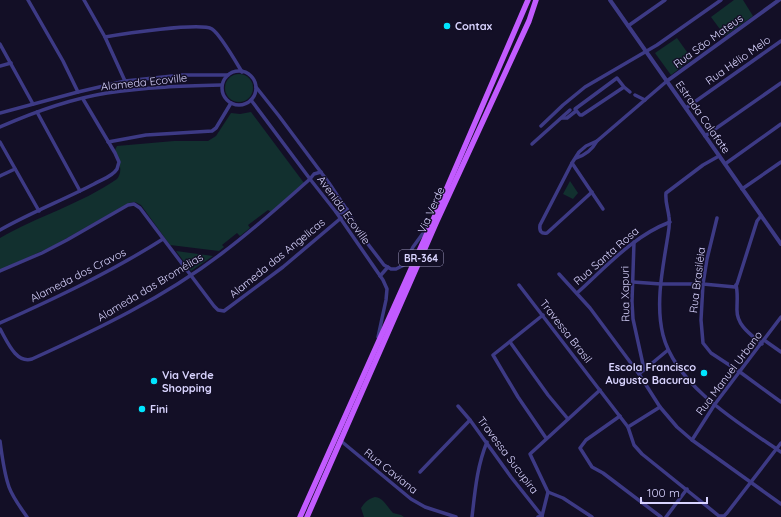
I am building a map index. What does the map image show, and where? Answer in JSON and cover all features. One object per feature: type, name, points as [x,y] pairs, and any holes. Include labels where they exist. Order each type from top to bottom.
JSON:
[{"type":"main road","name":"Via Verde","points":[[300,517],[433,220],[528,0]]},
{"type":"main road","name":"Via Verde","points":[[307,517],[434,228],[529,21],[536,0]]},
{"type":"street","points":[[28,0],[57,49],[78,92]]},
{"type":"street","points":[[84,0],[105,37],[125,81]]},
{"type":"street","name":"Estrada Calafate","points":[[610,0],[781,244]]},
{"type":"street","points":[[628,26],[665,0]]},
{"type":"street","points":[[541,126],[563,105],[585,88],[646,51],[721,0]]},
{"type":"street","name":"Rua São Mateus","points":[[667,82],[779,0]]},
{"type":"street","points":[[105,37],[160,29],[191,27],[209,28],[216,33],[242,72]]},
{"type":"street","name":"Rua Hélio Melo","points":[[686,108],[781,41]]},
{"type":"street","points":[[0,44],[33,104]]},
{"type":"street","points":[[0,66],[11,63]]},
{"type":"street","points":[[256,87],[256,92],[251,100],[241,105],[230,103],[223,94],[222,85],[225,78],[232,72],[247,73],[251,77],[256,87],[321,172],[347,209],[361,234],[382,262],[388,267],[380,276]]},
{"type":"street","points":[[0,113],[125,81],[182,75],[228,75]]},
{"type":"street","points":[[562,118],[566,118],[576,111],[575,109],[577,106],[615,79],[619,79],[624,88],[630,92]]},
{"type":"street","points":[[576,158],[583,156],[590,151],[597,141],[667,82]]},
{"type":"street","points":[[705,136],[781,83]]},
{"type":"street","name":"Alameda Ecoville","points":[[0,127],[37,112],[106,93],[155,87],[222,85]]},
{"type":"street","points":[[576,111],[582,115],[624,88]]},
{"type":"street","points":[[635,95],[645,100]]},
{"type":"street","points":[[0,230],[17,220],[39,211],[113,174],[118,169],[119,162],[83,99]]},
{"type":"street","name":"Avenida Ecoville","points":[[251,100],[310,180],[341,218],[387,289],[378,342]]},
{"type":"street","points":[[108,142],[146,135],[212,132],[216,128],[230,103]]},
{"type":"street","points":[[532,144],[570,110]]},
{"type":"street","points":[[37,112],[80,191]]},
{"type":"street","points":[[725,164],[781,124]]},
{"type":"street","points":[[592,192],[547,233],[541,232],[539,229],[540,225],[572,163],[579,152],[586,146],[597,141]]},
{"type":"street","points":[[0,142],[39,211]]},
{"type":"street","points":[[719,156],[707,162],[666,193],[665,199],[670,222],[661,284],[660,310],[662,333],[668,350],[691,383],[715,404],[781,452]]},
{"type":"street","points":[[742,189],[781,162]]},
{"type":"street","points":[[572,163],[603,209]]},
{"type":"street","points":[[0,176],[15,169]]},
{"type":"street","name":"Alameda das Bromélias","points":[[0,329],[13,351],[20,358],[25,360],[32,359],[98,329],[191,275],[221,254],[260,224],[310,180],[314,174],[321,172]]},
{"type":"street","points":[[0,271],[42,253],[128,205],[134,204],[140,208],[191,275]]},
{"type":"street","points":[[336,212],[343,214],[347,209]]},
{"type":"street","points":[[761,216],[757,221],[736,285],[737,311],[739,320],[745,330],[781,352]]},
{"type":"street","name":"Alameda das Angelicas","points":[[191,275],[214,306],[218,310],[224,311],[283,267],[341,218]]},
{"type":"street","name":"Rua Brasiléia","points":[[717,218],[707,259],[703,284],[701,320],[703,343],[712,353],[781,402]]},
{"type":"street","name":"Via Verde","points":[[388,267],[396,269],[404,265],[413,247],[433,220]]},
{"type":"street","name":"Rua Santa Rosa","points":[[577,293],[634,242],[654,228],[670,222]]},
{"type":"street","name":"Alameda dos Cravos","points":[[0,323],[82,285],[163,239]]},
{"type":"street","name":"Rua Xapuri","points":[[634,242],[633,319],[644,369]]},
{"type":"street","points":[[365,255],[372,249]]},
{"type":"street","points":[[558,274],[577,293],[639,374],[660,407],[677,427],[692,440],[781,504]]},
{"type":"street","points":[[633,282],[703,284],[729,287],[736,285]]},
{"type":"street","name":"Travessa Brasil","points":[[519,285],[620,416],[628,427],[634,445],[642,454],[719,516],[724,516],[751,482]]},
{"type":"street","points":[[543,315],[493,355],[518,397],[546,438]]},
{"type":"street","name":"Rua Manuel Urbano","points":[[692,440],[715,404],[781,317]]},
{"type":"street","points":[[510,342],[548,395],[568,419]]},
{"type":"street","points":[[639,374],[668,350]]},
{"type":"street","points":[[541,517],[548,492],[530,454],[600,390]]},
{"type":"street","name":"Travessa Sucupira","points":[[458,406],[487,442],[541,517]]},
{"type":"street","points":[[628,427],[660,407]]},
{"type":"street","points":[[620,416],[586,440],[580,448],[592,467],[603,473],[661,517]]},
{"type":"street","points":[[420,472],[470,420]]},
{"type":"street","points":[[0,441],[9,486],[28,517]]},
{"type":"street","name":"Rua Caviana","points":[[341,441],[411,499],[425,507],[456,517]]},
{"type":"street","points":[[472,517],[477,476],[487,442]]},
{"type":"street","points":[[751,482],[781,443]]},
{"type":"street","points":[[666,517],[687,489]]},
{"type":"street","points":[[548,492],[563,498],[592,517]]},
{"type":"green space","points":[[734,0],[743,0],[753,16],[725,36],[711,17]]},
{"type":"green space","points":[[677,38],[692,59],[671,75],[655,53]]},
{"type":"green space","points":[[239,74],[249,78],[253,88],[249,98],[239,102],[229,98],[225,88],[229,78]]},
{"type":"green space","points":[[251,112],[304,183],[271,212],[268,210],[248,225],[250,228],[240,236],[237,233],[222,245],[224,247],[219,251],[170,245],[141,205],[135,202],[129,203],[53,246],[0,270],[0,238],[14,230],[89,196],[117,179],[120,169],[115,150],[117,146],[174,141],[208,141],[216,136],[231,113],[240,114]]},
{"type":"green space","points":[[570,181],[578,193],[573,199],[563,194]]},
{"type":"green space","points":[[176,251],[213,256],[191,271]]},
{"type":"green space","points":[[375,497],[381,499],[393,513],[404,517],[364,517],[361,508],[367,501]]},
{"type":"place","name":"Contax","points":[[447,26]]},
{"type":"place","name":"Escola Francisco Augusto Bacurau","points":[[704,373]]},
{"type":"place","name":"Via Verde Shopping","points":[[154,381]]},
{"type":"place","name":"Fini","points":[[142,409]]}]
